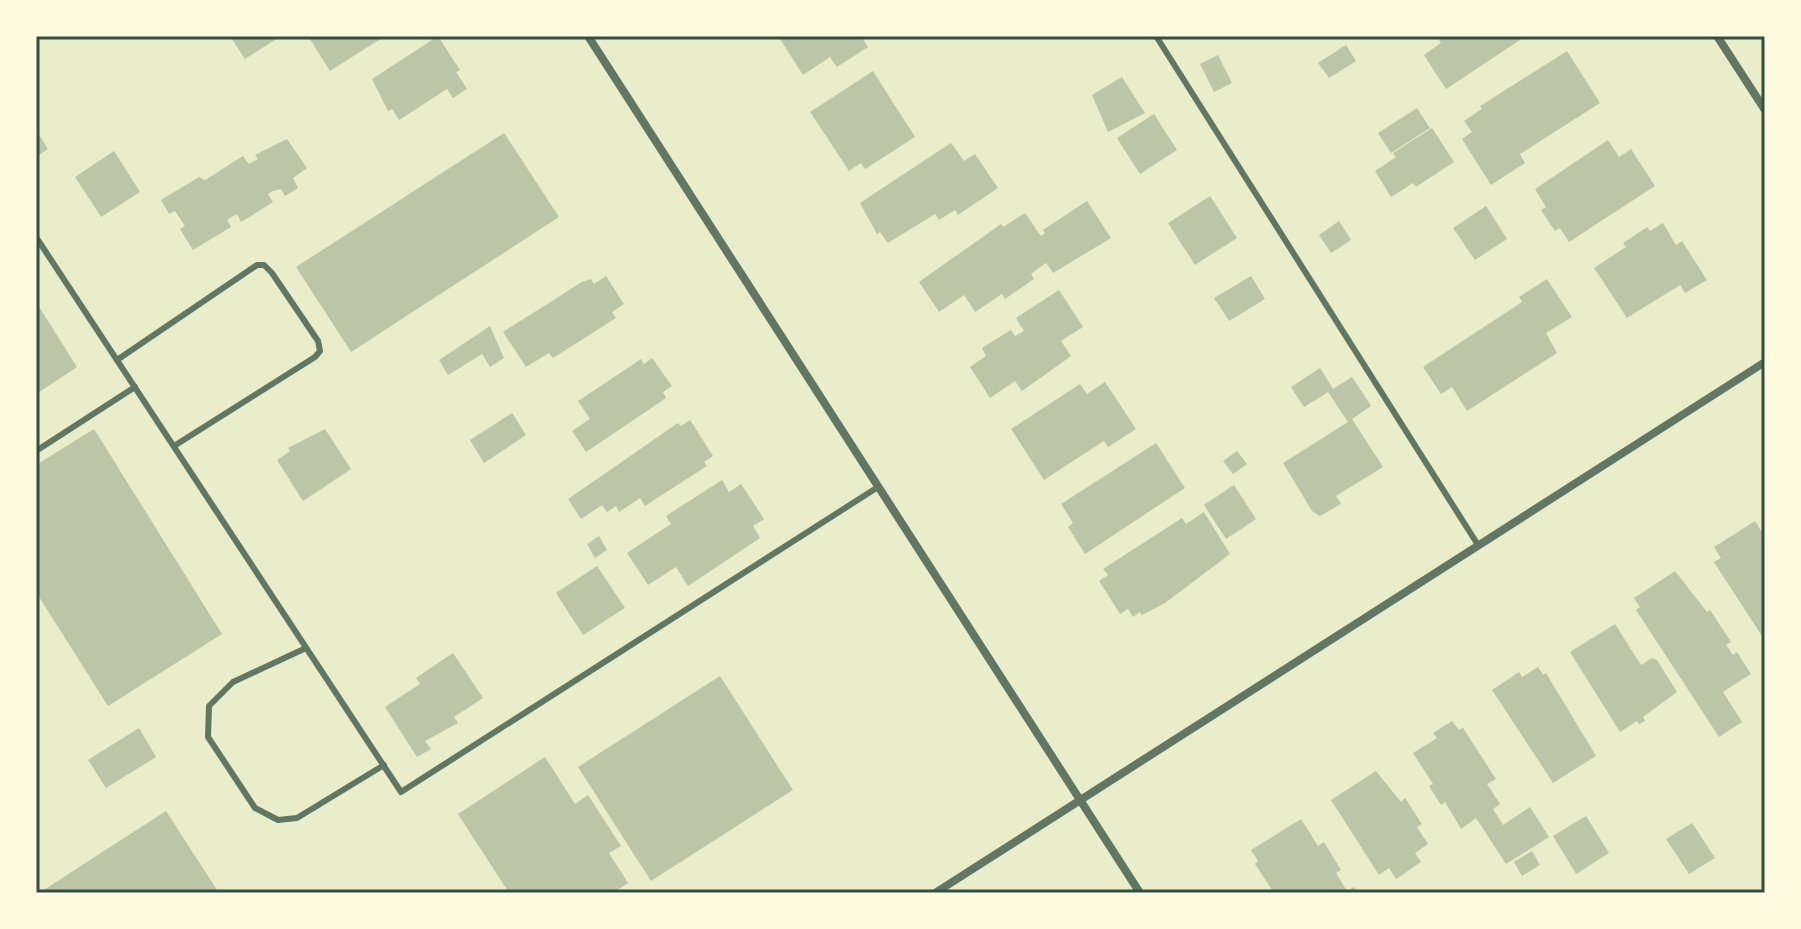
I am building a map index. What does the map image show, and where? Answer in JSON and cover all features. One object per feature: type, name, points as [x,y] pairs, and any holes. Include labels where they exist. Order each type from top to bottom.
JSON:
[{"type":"street","points":[[588,36],[1140,893]]},
{"type":"street","points":[[1717,36],[1765,110]]},
{"type":"street","points":[[935,893],[1082,802],[1765,362]]},
{"type":"lane","points":[[1156,36],[1478,545]]},
{"type":"lane","points":[[36,237],[401,792],[878,487]]},
{"type":"lane","points":[[117,360],[257,265],[264,265],[272,273],[318,341],[320,351],[315,357],[174,446]]},
{"type":"lane","points":[[36,451],[135,387]]},
{"type":"lane","points":[[306,648],[233,682],[209,706],[208,737],[255,808],[278,820],[297,818],[384,765]]},
{"type":"building","points":[[230,36],[281,36],[245,59]]},
{"type":"building","points":[[308,36],[385,36],[330,71]]},
{"type":"building","points":[[438,36],[460,70],[456,72],[467,89],[453,98],[447,89],[399,120],[392,109],[388,111],[372,79]]},
{"type":"building","points":[[778,36],[866,36],[862,38],[868,47],[837,67],[830,57],[803,75]]},
{"type":"building","points":[[1437,36],[1526,36],[1446,89],[1424,55],[1441,43]]},
{"type":"building","points":[[1346,45],[1356,61],[1329,78],[1318,63]]},
{"type":"building","points":[[1567,51],[1600,103],[1520,154],[1525,163],[1491,185],[1462,139],[1472,132],[1464,121],[1482,109],[1480,106]]},
{"type":"building","points":[[1218,55],[1232,83],[1214,92],[1200,64]]},
{"type":"building","points":[[873,71],[915,137],[865,169],[861,163],[849,171],[810,112]]},
{"type":"building","points":[[1122,77],[1145,113],[1108,132],[1092,95]]},
{"type":"building","points":[[1417,108],[1430,128],[1391,153],[1378,133]]},
{"type":"building","points":[[1154,114],[1177,150],[1140,174],[1117,138]]},
{"type":"building","points":[[1432,128],[1454,162],[1416,187],[1413,183],[1391,197],[1375,171],[1396,157],[1393,153]]},
{"type":"building","points":[[36,130],[48,149],[36,157]]},
{"type":"building","points":[[504,133],[559,217],[351,352],[296,267]]},
{"type":"building","points":[[287,139],[307,168],[293,178],[298,188],[285,196],[281,189],[273,191],[268,194],[273,202],[241,222],[237,214],[227,220],[231,227],[193,250],[180,229],[185,226],[175,211],[169,214],[161,200],[199,177],[205,180],[243,156],[249,164],[258,159],[255,155]]},
{"type":"building","points":[[1608,140],[1619,157],[1631,149],[1655,186],[1569,242],[1560,228],[1555,231],[1541,210],[1546,207],[1535,189]]},
{"type":"building","points":[[951,143],[964,161],[975,154],[998,188],[958,215],[955,210],[939,220],[935,214],[888,243],[880,232],[877,234],[860,203]]},
{"type":"building","points":[[114,151],[140,192],[101,217],[75,177]]},
{"type":"building","points":[[1210,196],[1237,238],[1195,265],[1168,223]]},
{"type":"building","points":[[1087,201],[1111,238],[1053,273],[1046,263],[1031,274],[1034,279],[1005,299],[1002,294],[975,312],[964,295],[939,312],[919,282],[1001,224],[1003,227],[1025,213],[1041,236],[1045,233],[1043,230]]},
{"type":"building","points":[[1486,206],[1507,239],[1475,260],[1453,228]]},
{"type":"building","points":[[1339,221],[1351,240],[1331,253],[1319,235]]},
{"type":"building","points":[[1663,223],[1676,245],[1682,241],[1707,280],[1685,293],[1680,285],[1627,318],[1594,268],[1626,247],[1623,243],[1647,227],[1650,231]]},
{"type":"building","points":[[606,276],[624,304],[612,312],[616,318],[553,358],[549,353],[526,367],[503,332],[582,282],[591,279],[594,284]]},
{"type":"building","points":[[1251,276],[1265,299],[1229,321],[1214,298]]},
{"type":"building","points":[[1547,279],[1572,317],[1546,333],[1557,353],[1467,411],[1452,387],[1441,394],[1423,367],[1522,302],[1519,297]]},
{"type":"building","points":[[1059,290],[1083,327],[1061,341],[1071,356],[1022,391],[1015,381],[990,398],[970,367],[986,356],[982,348],[1011,330],[1015,336],[1024,331],[1016,318]]},
{"type":"building","points":[[36,302],[77,367],[36,394]]},
{"type":"building","points":[[490,326],[504,358],[490,367],[482,354],[448,375],[439,360]]},
{"type":"building","points":[[652,358],[672,386],[663,392],[666,398],[586,452],[572,431],[590,419],[578,401],[641,359],[644,364]]},
{"type":"building","points":[[1320,368],[1333,389],[1352,377],[1371,406],[1352,419],[1383,467],[1336,496],[1341,504],[1320,516],[1312,511],[1283,463],[1348,422],[1328,392],[1304,407],[1291,387]]},
{"type":"building","points":[[1105,382],[1136,429],[1108,447],[1104,441],[1044,480],[1011,429],[1080,384],[1087,394]]},
{"type":"building","points":[[512,413],[526,435],[484,463],[470,440]]},
{"type":"building","points":[[690,420],[713,456],[704,462],[707,466],[645,506],[640,498],[619,512],[616,506],[607,512],[602,505],[581,519],[568,499],[678,423],[681,426]]},
{"type":"building","points":[[94,429],[222,634],[108,706],[36,592],[36,465]]},
{"type":"building","points":[[325,429],[351,469],[303,501],[277,460],[290,451],[288,448]]},
{"type":"building","points":[[1156,443],[1185,488],[1085,554],[1068,527],[1073,523],[1061,504]]},
{"type":"building","points":[[1237,451],[1247,464],[1233,474],[1223,461]]},
{"type":"building","points":[[722,480],[729,492],[741,484],[764,519],[753,526],[760,538],[688,586],[676,567],[648,585],[627,553],[671,524],[666,516]]},
{"type":"building","points":[[1234,485],[1256,519],[1226,539],[1204,505]]},
{"type":"building","points":[[1204,512],[1230,554],[1165,603],[1142,615],[1140,612],[1133,617],[1128,609],[1120,614],[1099,581],[1108,575],[1103,569],[1182,518],[1186,524]]},
{"type":"building","points":[[1755,521],[1765,537],[1765,641],[1714,562],[1721,558],[1714,547]]},
{"type":"building","points":[[599,536],[607,550],[595,558],[587,544]]},
{"type":"building","points":[[597,566],[625,608],[583,635],[556,593]]},
{"type":"building","points":[[1675,571],[1707,612],[1710,610],[1731,642],[1726,645],[1733,655],[1737,652],[1751,674],[1723,692],[1742,722],[1719,737],[1636,610],[1640,607],[1634,598]]},
{"type":"building","points":[[1615,624],[1641,665],[1652,658],[1657,660],[1677,692],[1643,717],[1645,721],[1639,724],[1637,721],[1620,732],[1570,652]]},
{"type":"building","points":[[453,653],[483,698],[454,717],[458,723],[425,741],[431,749],[417,757],[385,707],[420,684],[416,678]]},
{"type":"building","points":[[1538,667],[1543,675],[1546,673],[1596,756],[1553,783],[1492,690],[1519,672],[1522,677]]},
{"type":"building","points":[[720,676],[793,790],[651,881],[578,767]]},
{"type":"building","points":[[1452,721],[1459,730],[1463,728],[1496,779],[1487,784],[1500,804],[1493,809],[1503,825],[1530,807],[1549,837],[1506,864],[1476,818],[1461,829],[1445,802],[1441,805],[1429,786],[1433,784],[1413,753],[1437,738],[1433,733]]},
{"type":"building","points":[[139,728],[156,757],[106,788],[88,760]]},
{"type":"building","points":[[545,757],[575,804],[588,795],[621,846],[609,853],[628,883],[613,893],[509,893],[458,814]]},
{"type":"building","points":[[1376,771],[1401,802],[1405,798],[1422,824],[1417,827],[1428,844],[1415,853],[1421,862],[1396,879],[1389,868],[1379,875],[1331,800]]},
{"type":"building","points":[[166,811],[219,893],[39,893]]},
{"type":"building","points":[[1586,816],[1609,853],[1576,874],[1553,836]]},
{"type":"building","points":[[1301,819],[1318,846],[1324,842],[1341,870],[1336,873],[1347,891],[1354,887],[1358,893],[1274,893],[1255,864],[1258,861],[1251,850]]},
{"type":"building","points":[[1692,823],[1715,858],[1689,874],[1666,839]]},
{"type":"building","points":[[1532,851],[1540,865],[1522,876],[1514,862]]}]
